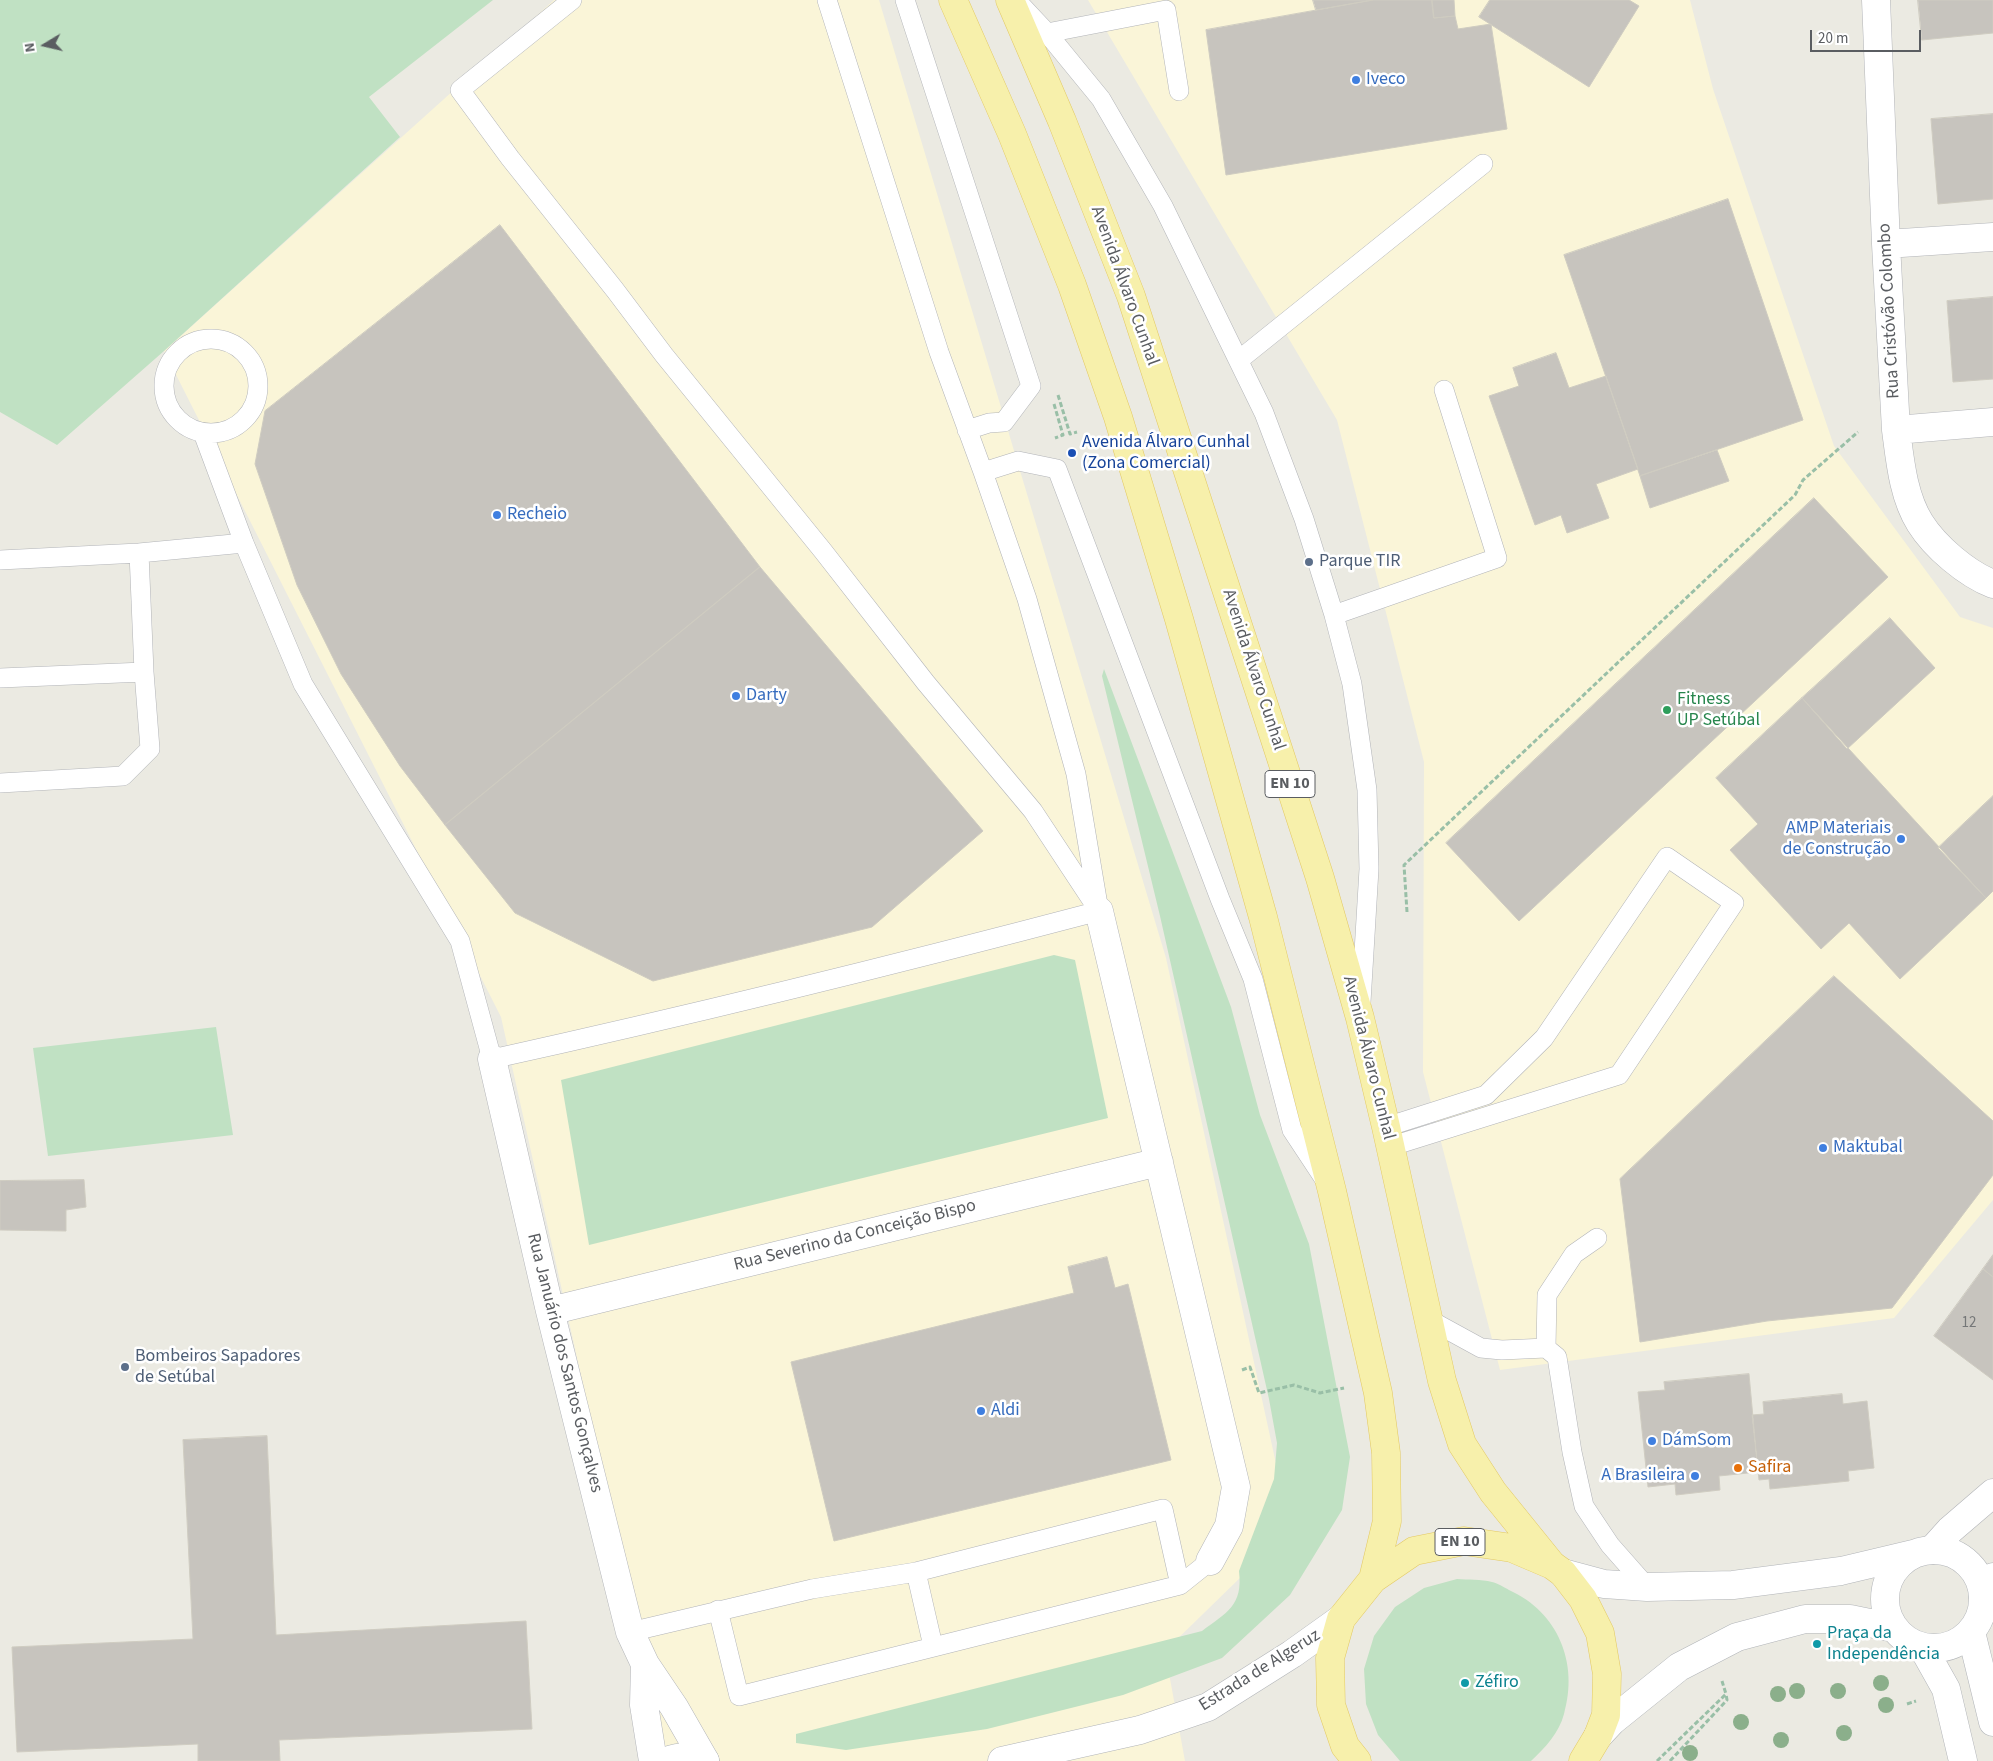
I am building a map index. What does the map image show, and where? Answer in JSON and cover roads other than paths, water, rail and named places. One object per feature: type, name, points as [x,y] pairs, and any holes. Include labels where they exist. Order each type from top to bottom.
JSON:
[{"type":"main road","name":"EN 10","points":[[953,0],[1012,134],[1072,285],[1118,416],[1179,619],[1263,917],[1332,1191],[1378,1393],[1386,1454],[1387,1521],[1373,1579]]},
{"type":"main road","name":"Avenida Álvaro Cunhal","points":[[1010,0],[1062,121],[1131,296],[1317,868],[1360,1018],[1442,1381],[1462,1444],[1493,1492],[1557,1569]]},
{"type":"main road","name":"EN 10","points":[[1357,1761],[1345,1746],[1331,1705],[1330,1658],[1341,1619],[1373,1579],[1414,1551],[1464,1541],[1512,1548],[1557,1569],[1583,1599],[1600,1633],[1607,1674],[1606,1715],[1588,1754]]},
{"type":"street","name":"Rua Cristóvão Colombo","points":[[1876,0],[1886,244],[1896,430],[1900,460],[1908,493],[1920,523],[1945,553],[1979,578],[1993,584]]},
{"type":"street","points":[[1886,244],[1993,237]]},
{"type":"street","points":[[1896,430],[1993,422]]},
{"type":"street","points":[[1099,911],[1236,1487],[1228,1526],[1210,1561]]},
{"type":"street","name":"Rua Januário dos Santos Gonçalves","points":[[492,1059],[550,1311],[630,1632],[645,1664],[674,1707],[705,1761]]},
{"type":"street","name":"Rua Severino da Conceição Bispo","points":[[550,1311],[1159,1162]]},
{"type":"street","points":[[1557,1569],[1604,1584],[1647,1588],[1733,1585],[1841,1572],[1927,1551],[1946,1552],[1960,1558],[1972,1568],[1979,1581],[1988,1587],[1981,1611],[1971,1632],[1955,1644],[1940,1648],[1923,1648],[1903,1637],[1894,1628],[1887,1614],[1885,1598],[1888,1583],[1895,1569],[1907,1558],[1927,1551],[1993,1493]]},
{"type":"street","name":"Estrada de Algeruz","points":[[1002,1761],[1140,1730],[1208,1707],[1292,1654],[1341,1619]]},
{"type":"street","points":[[1588,1754],[1612,1721],[1679,1667],[1737,1637],[1805,1620],[1850,1619],[1894,1628]]},
{"type":"street","points":[[1971,1632],[1993,1722]]},
{"type":"street","points":[[1923,1648],[1946,1690],[1963,1761]]},
{"type":"street","name":"Rua Januário dos Santos Gonçalves","points":[[645,1664],[644,1705],[653,1761]]},
{"type":"street","points":[[666,1761],[681,1756],[690,1756],[705,1761]]},
{"type":"lane","points":[[572,0],[460,90],[510,158],[664,355],[823,551],[926,683],[1034,811],[1099,911]]},
{"type":"lane","points":[[827,0],[939,352],[984,472],[1027,599],[1076,774],[1099,911]]},
{"type":"lane","points":[[905,0],[1031,386],[1004,422],[989,423],[967,430]]},
{"type":"lane","points":[[1015,0],[1047,33],[1101,99],[1163,206],[1264,412],[1304,519],[1334,615],[1352,684],[1367,790],[1369,869],[1360,1018]]},
{"type":"lane","points":[[1047,33],[1166,10],[1179,90]]},
{"type":"lane","points":[[1239,360],[1483,164]]},
{"type":"lane","points":[[210,338],[225,340],[240,348],[251,359],[257,374],[259,390],[255,405],[246,418],[233,428],[219,433],[203,433],[188,428],[176,418],[168,405],[164,390],[165,374],[176,354],[195,341],[210,338]]},
{"type":"lane","points":[[1334,615],[1497,558],[1444,390]]},
{"type":"lane","points":[[203,433],[244,543],[303,684],[460,941],[492,1059],[670,1019],[947,951],[1099,911]]},
{"type":"lane","points":[[984,472],[1018,461],[1057,469],[1220,899],[1253,979],[1292,1130],[1332,1191]]},
{"type":"lane","points":[[0,560],[139,554],[244,543]]},
{"type":"lane","points":[[0,783],[123,776],[150,749],[144,672],[139,554]]},
{"type":"lane","points":[[0,678],[144,672]]},
{"type":"lane","points":[[1667,857],[1734,903],[1619,1075],[1388,1137],[1486,1095],[1544,1038],[1667,857]]},
{"type":"lane","points":[[1546,1348],[1547,1295],[1574,1254],[1597,1238]]},
{"type":"lane","points":[[1428,1319],[1481,1348],[1502,1350],[1546,1348],[1556,1357],[1572,1452],[1584,1506],[1610,1545],[1647,1588]]},
{"type":"lane","points":[[630,1632],[812,1589],[916,1572],[1163,1509],[1180,1585]]},
{"type":"lane","points":[[718,1610],[740,1696],[1180,1585],[1210,1561]]},
{"type":"lane","points":[[916,1572],[933,1646]]},
{"type":"place","name":"Iveco","points":[[1356,80]]},
{"type":"place","name":"Avenida Álvaro Cunhal (Zona Comercial)","points":[[1072,453]]},
{"type":"place","name":"Recheio","points":[[497,515]]},
{"type":"place","name":"Parque TIR","points":[[1309,562]]},
{"type":"place","name":"Darty","points":[[736,696]]},
{"type":"place","name":"Fitness UP Setúbal","points":[[1667,710]]},
{"type":"place","name":"AMP Materiais de Construção","points":[[1901,839]]},
{"type":"place","name":"Maktubal","points":[[1823,1148]]},
{"type":"place","name":"Bombeiros Sapadores de Setúbal","points":[[125,1367]]},
{"type":"place","name":"Aldi","points":[[981,1411]]},
{"type":"place","name":"DámSom","points":[[1652,1441]]},
{"type":"place","name":"Safira","points":[[1738,1468]]},
{"type":"place","name":"A Brasileira","points":[[1695,1476]]},
{"type":"place","name":"Praça da Independência","points":[[1817,1644]]},
{"type":"place","name":"Zéfiro","points":[[1465,1683]]}]
